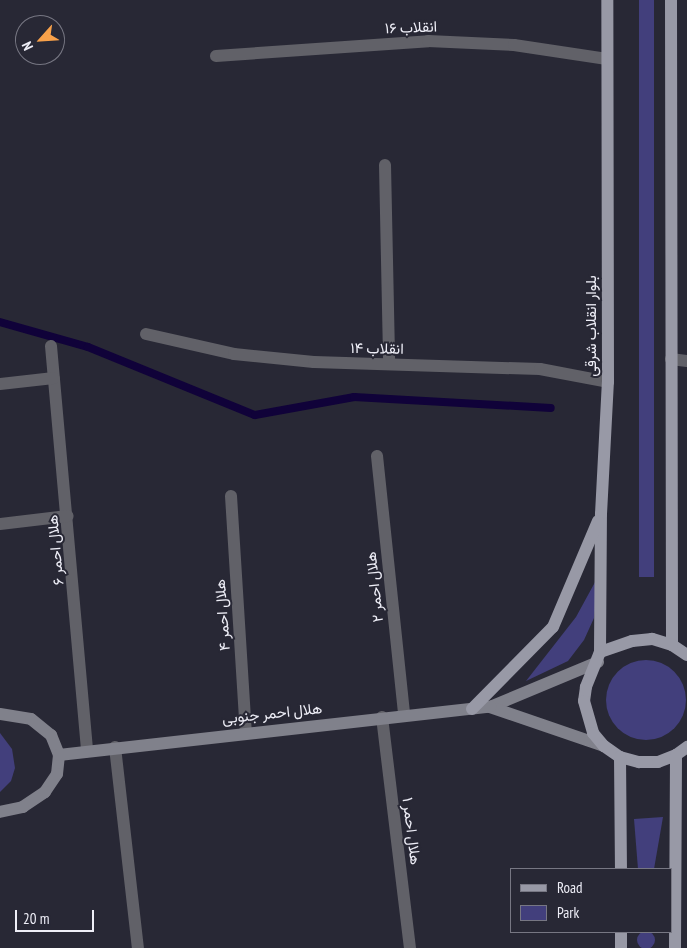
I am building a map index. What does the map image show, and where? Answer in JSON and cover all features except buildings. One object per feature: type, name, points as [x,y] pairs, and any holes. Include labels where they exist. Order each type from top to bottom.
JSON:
[{"type":"main road","name":"بلوار انقلاب شرقی","points":[[599,657],[601,514],[608,382],[607,0]]},
{"type":"main road","points":[[672,0],[672,645]]},
{"type":"main road","points":[[472,709],[553,626],[601,514]]},
{"type":"main road","points":[[687,655],[672,645],[652,639],[632,641],[599,657],[586,687],[584,701],[593,733],[604,746],[620,757],[639,762],[658,762],[676,755],[687,747]]},
{"type":"main road","name":"هلال احمر جنوبی","points":[[59,755],[382,717],[490,707],[599,657]]},
{"type":"main road","name":"هلال احمر جنوبی","points":[[490,707],[604,746]]},
{"type":"main road","points":[[0,714],[31,719],[51,735],[59,755],[57,774],[45,792],[23,807],[0,812]]},
{"type":"main road","points":[[675,948],[676,755]]},
{"type":"main road","points":[[620,757],[621,868]]},
{"type":"main road","points":[[621,933],[621,948]]},
{"type":"street","name":"انقلاب ۱۶","points":[[216,56],[428,41],[514,45],[607,59]]},
{"type":"street","points":[[385,165],[390,364]]},
{"type":"street","name":"انقلاب ۱۴","points":[[146,334],[234,354],[314,362],[540,369],[608,382]]},
{"type":"street","name":"هلال احمر ۶","points":[[51,346],[68,516],[87,751]]},
{"type":"street","points":[[671,359],[687,362]]},
{"type":"street","points":[[0,384],[54,378]]},
{"type":"street","name":"هلال احمر ۲","points":[[377,456],[404,715]]},
{"type":"street","name":"هلال احمر ۴","points":[[230,496],[246,733]]},
{"type":"street","points":[[0,524],[68,516]]},
{"type":"street","name":"هلال احمر ۱","points":[[382,717],[410,948]]},
{"type":"street","points":[[115,747],[138,948]]},
{"type":"green space","points":[[639,0],[654,0],[654,577],[639,577]]},
{"type":"green space","points":[[600,573],[594,618],[584,640],[568,661],[526,681],[576,617]]},
{"type":"green space","points":[[646,660],[661,663],[674,672],[683,685],[686,700],[683,715],[674,728],[661,737],[646,740],[631,737],[618,728],[609,715],[606,700],[609,685],[618,672],[631,663]]},
{"type":"green space","points":[[0,733],[12,749],[15,768],[11,781],[0,792]]},
{"type":"green space","points":[[663,817],[654,868],[638,868],[634,819]]},
{"type":"green space","points":[[642,933],[650,933],[655,940],[652,946],[646,949],[640,946],[637,940]]},
{"type":"waterway","points":[[0,322],[88,347],[255,415],[354,397],[551,408]]}]
